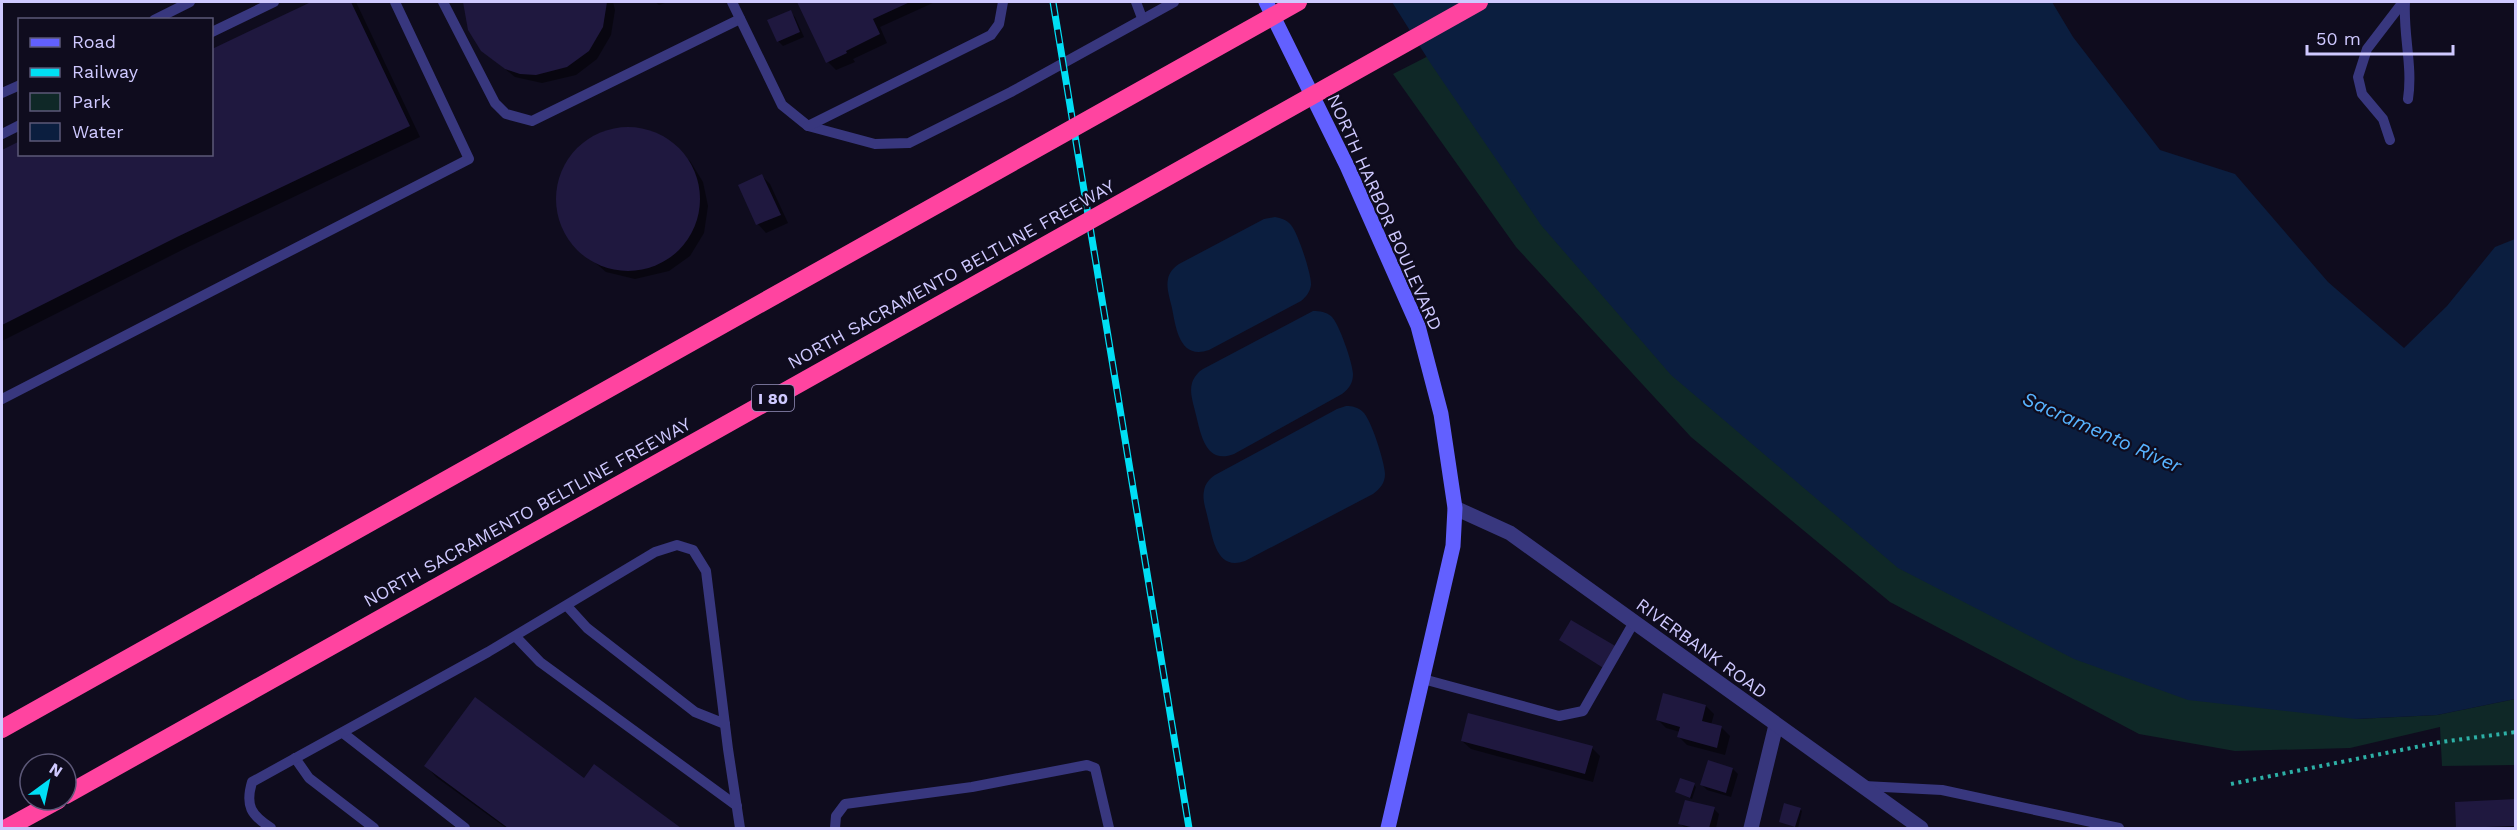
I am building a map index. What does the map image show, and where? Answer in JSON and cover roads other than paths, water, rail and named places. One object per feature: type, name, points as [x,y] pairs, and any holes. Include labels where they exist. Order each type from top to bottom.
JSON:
[{"type":"highway","points":[[2,729],[1298,2]]},
{"type":"highway","name":"NORTH SACRAMENTO BELTLINE FREEWAY","points":[[78,788],[1479,2]]},
{"type":"highway","points":[[7,828],[36,812]]},
{"type":"main road","name":"NORTH HARBOR BOULEVARD","points":[[1268,4],[1347,166],[1418,326],[1442,414],[1455,508],[1453,546],[1388,828]]},
{"type":"street","name":"RIVERBANK ROAD","points":[[1455,508],[1510,533],[1921,828]]},
{"type":"street","points":[[1751,828],[1776,725]]},
{"type":"lane","points":[[158,18],[190,2]]},
{"type":"lane","points":[[213,32],[274,2]]},
{"type":"lane","points":[[2,399],[469,159],[395,2]]},
{"type":"lane","points":[[443,2],[495,103],[506,114],[532,121],[740,19]]},
{"type":"lane","points":[[732,2],[782,105],[807,126],[875,144],[909,143],[1011,92],[1174,2]]},
{"type":"lane","points":[[807,126],[991,35],[999,24],[1003,2]]},
{"type":"lane","points":[[1136,2],[1142,18]]},
{"type":"lane","points":[[2404,2],[2405,32],[2410,66],[2408,99]]},
{"type":"lane","points":[[2390,140],[2383,119],[2362,94],[2358,77],[2367,49],[2404,2]]},
{"type":"lane","points":[[2,93],[18,86]]},
{"type":"lane","points":[[2,134],[18,126]]},
{"type":"lane","points":[[271,828],[255,818],[247,798],[252,782],[516,637],[655,552],[677,545],[693,550],[706,571],[740,828]]},
{"type":"lane","points":[[567,606],[587,628],[695,712],[725,724]]},
{"type":"lane","points":[[1423,680],[1559,716],[1577,713],[1583,711],[1634,622]]},
{"type":"lane","points":[[516,637],[540,662],[737,806]]},
{"type":"lane","points":[[343,733],[465,828]]},
{"type":"lane","points":[[295,758],[309,778],[374,828]]},
{"type":"lane","points":[[835,828],[836,816],[845,804],[972,787],[1088,765],[1095,768],[1109,828]]},
{"type":"lane","points":[[1861,786],[1942,790],[2119,828]]},
{"type":"water","name":"Sacramento River","points":[[1392,2],[2052,2],[2073,37],[2160,150],[2235,174],[2328,282],[2404,348],[2447,306],[2495,247],[2515,239],[2515,699],[2437,715],[2356,719],[2188,700],[2074,659],[1898,568],[1671,375],[1541,225],[1431,64]]},
{"type":"water","points":[[1275,217],[1289,223],[1297,236],[1311,280],[1308,294],[1301,301],[1209,350],[1192,351],[1181,341],[1175,325],[1168,286],[1170,273],[1179,264],[1264,219]]},
{"type":"water","points":[[1313,311],[1331,316],[1338,327],[1353,374],[1349,388],[1234,454],[1225,456],[1211,452],[1200,431],[1192,399],[1191,387],[1196,375],[1203,369]]},
{"type":"water","points":[[1346,406],[1355,407],[1363,412],[1373,432],[1385,474],[1380,488],[1373,494],[1245,561],[1228,562],[1222,558],[1212,536],[1204,501],[1205,488],[1209,480]]},
{"type":"railway","points":[[1053,2],[1189,828]]}]
